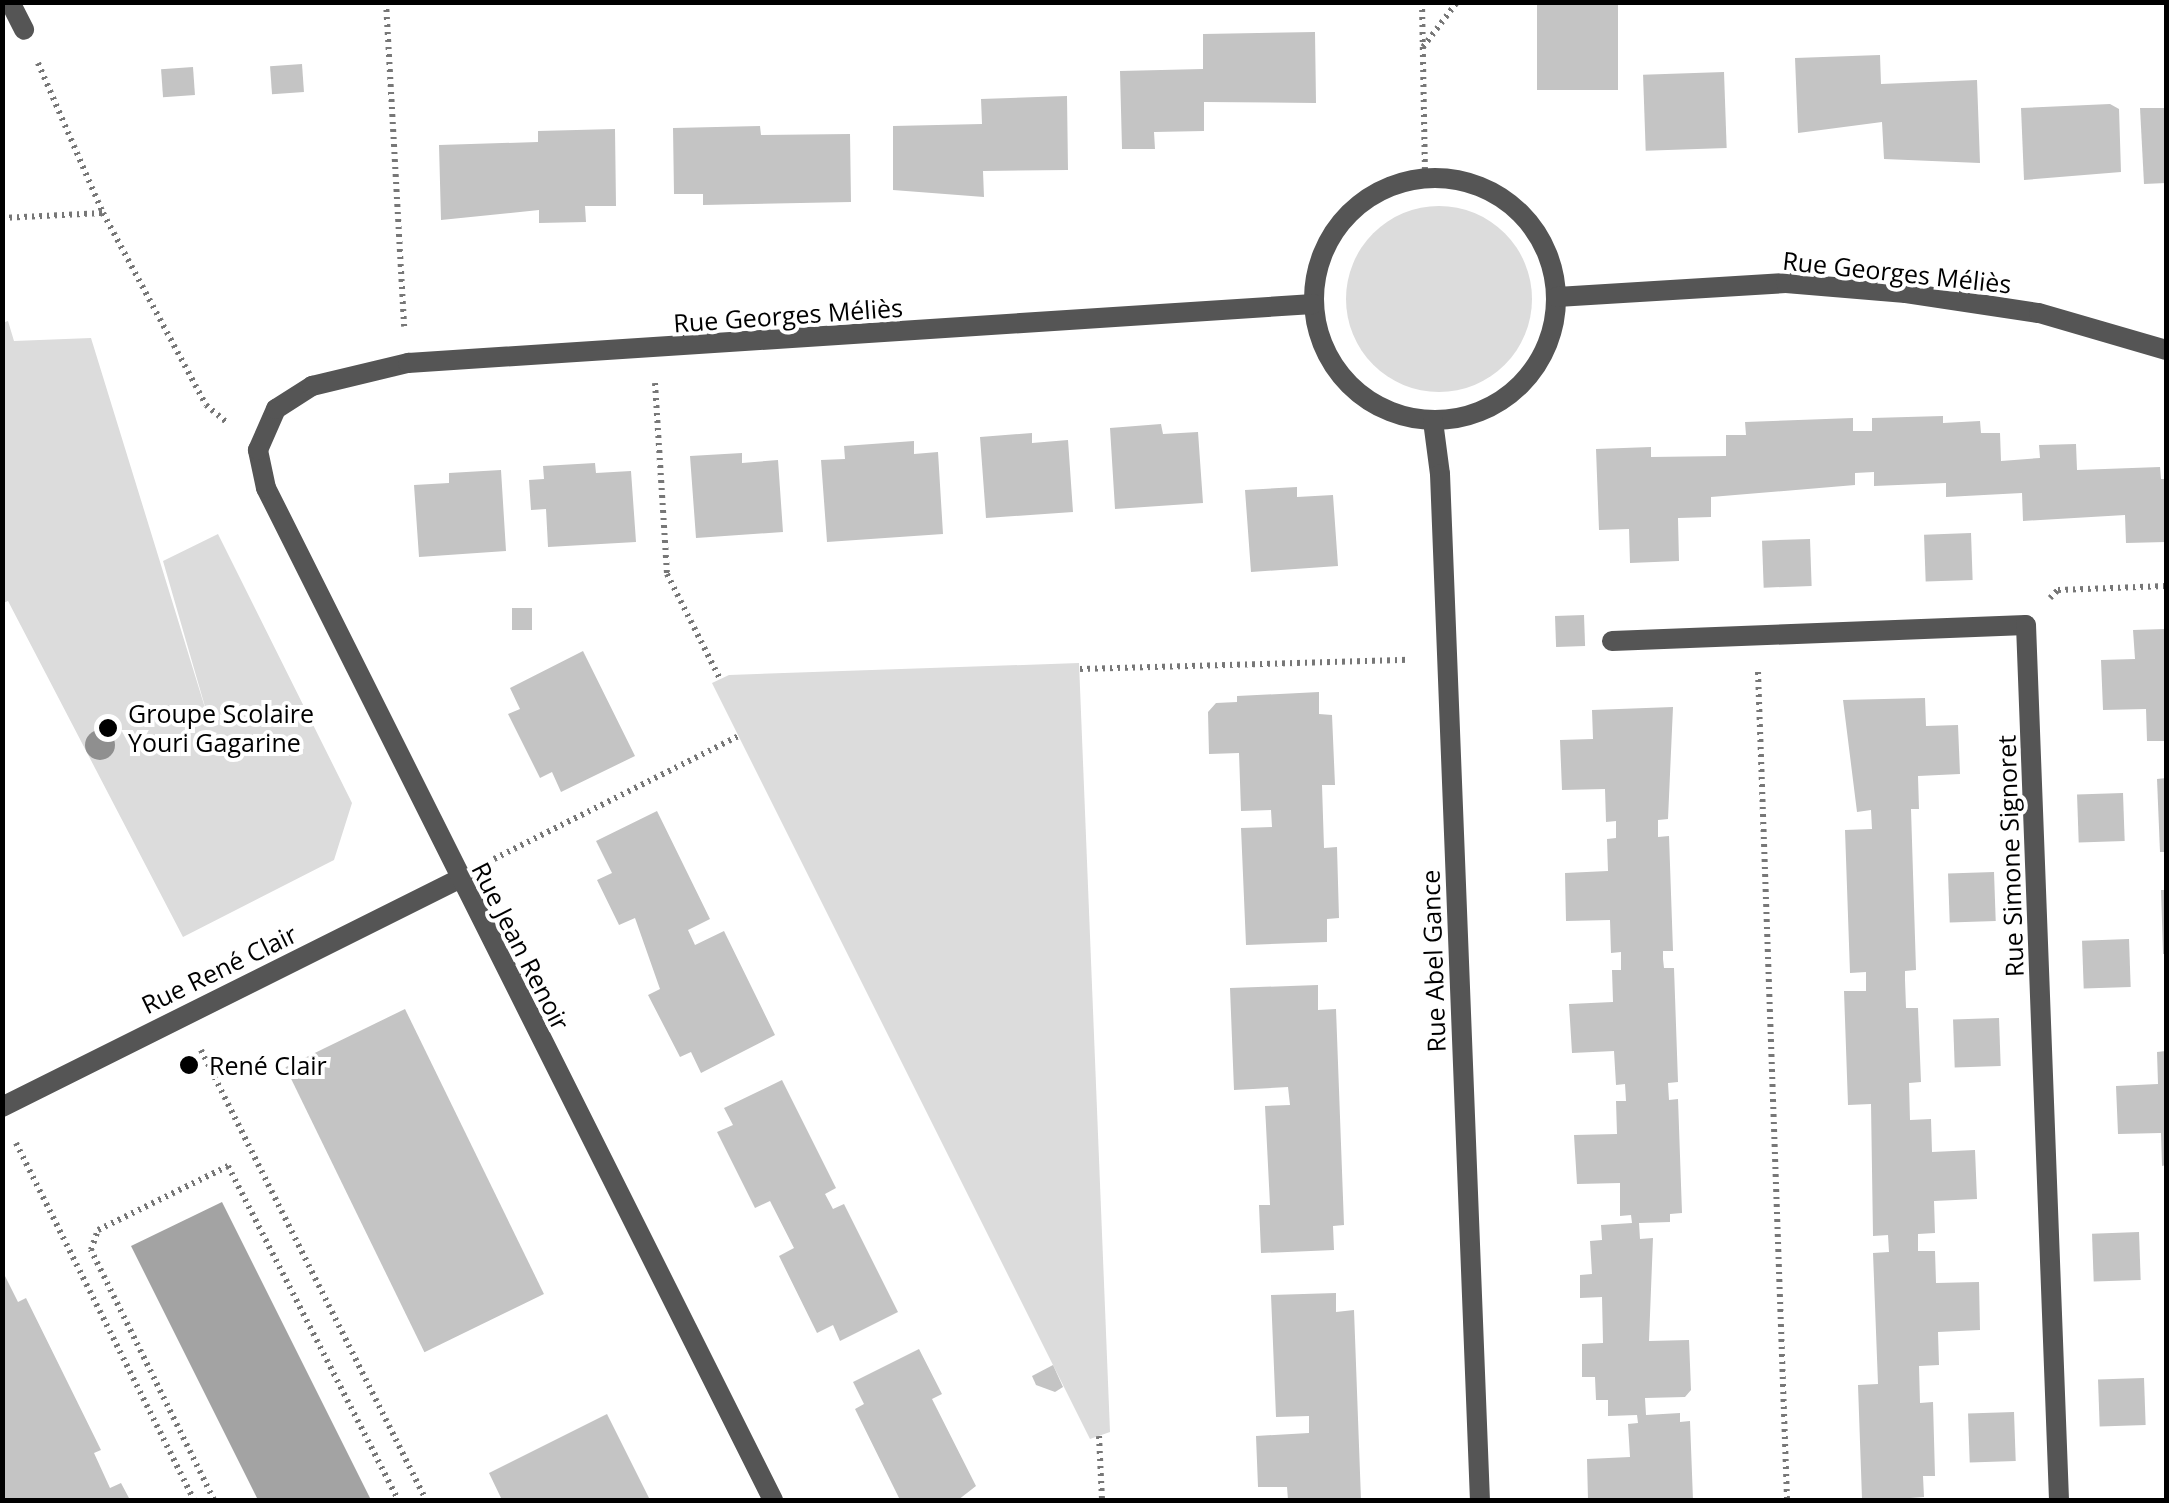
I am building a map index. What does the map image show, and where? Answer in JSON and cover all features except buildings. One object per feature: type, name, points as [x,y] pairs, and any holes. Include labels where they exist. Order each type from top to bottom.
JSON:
[{"type":"street","points":[[10,2],[24,30]]},
{"type":"street","points":[[1424,178],[1464,181],[1500,196],[1540,240],[1557,296],[1552,336],[1534,370],[1506,398],[1472,415],[1432,421],[1396,415],[1364,398],[1329,356],[1313,304],[1318,267],[1332,233],[1373,197],[1424,178]]},
{"type":"street","name":"Rue Georges Méliès","points":[[1557,296],[1670,285],[1866,290],[2040,313],[2166,350]]},
{"type":"street","name":"Rue Georges Méliès","points":[[258,450],[276,409],[312,386],[408,362],[653,350],[1313,304]]},
{"type":"street","name":"Rue Abel Gance","points":[[1432,421],[1446,658],[1480,1500]]},
{"type":"street","name":"Rue Jean Renoir","points":[[258,450],[266,488],[773,1500]]},
{"type":"street","points":[[1612,641],[2026,625]]},
{"type":"street","name":"Rue Simone Signoret","points":[[2026,625],[2059,1500]]},
{"type":"street","name":"Rue René Clair","points":[[2,1107],[459,879]]},
{"type":"path","points":[[1422,2],[1424,178]]},
{"type":"path","points":[[1422,48],[1457,2]]},
{"type":"path","points":[[387,6],[408,362]]},
{"type":"path","points":[[24,30],[103,213],[206,405],[258,450]]},
{"type":"path","points":[[2,218],[103,213]]},
{"type":"path","points":[[653,350],[666,574],[720,679]]},
{"type":"path","points":[[2026,625],[2058,590],[2166,586]]},
{"type":"path","points":[[1757,635],[1786,1500]]},
{"type":"path","points":[[1080,669],[1446,658]]},
{"type":"path","points":[[459,879],[739,736]]},
{"type":"path","points":[[183,1014],[426,1500]]},
{"type":"path","points":[[9,1128],[194,1500]]},
{"type":"path","points":[[214,1500],[91,1250],[98,1230],[228,1166],[398,1500]]},
{"type":"path","points":[[1099,1436],[1102,1500]]},
{"type":"shaded area","points":[[1439,206],[1475,213],[1505,233],[1525,263],[1532,299],[1525,335],[1505,365],[1475,385],[1439,392],[1403,385],[1373,365],[1353,335],[1346,299],[1353,263],[1373,233],[1403,213]]},
{"type":"shaded area","name":"Groupe Scolaire Youri Gagarine","points":[[8,321],[14,341],[91,338],[210,724],[163,561],[218,534],[352,803],[334,860],[183,937],[8,601],[3,603],[2,323]]},
{"type":"shaded area","points":[[1079,663],[1110,1432],[1090,1439],[712,683],[729,675]]},
{"type":"shaded area","points":[[222,1202],[371,1500],[258,1500],[131,1246]]},
{"type":"place","name":"Groupe Scolaire Youri Gagarine","points":[[108,728]]},
{"type":"place","name":"René Clair","points":[[189,1065]]}]
